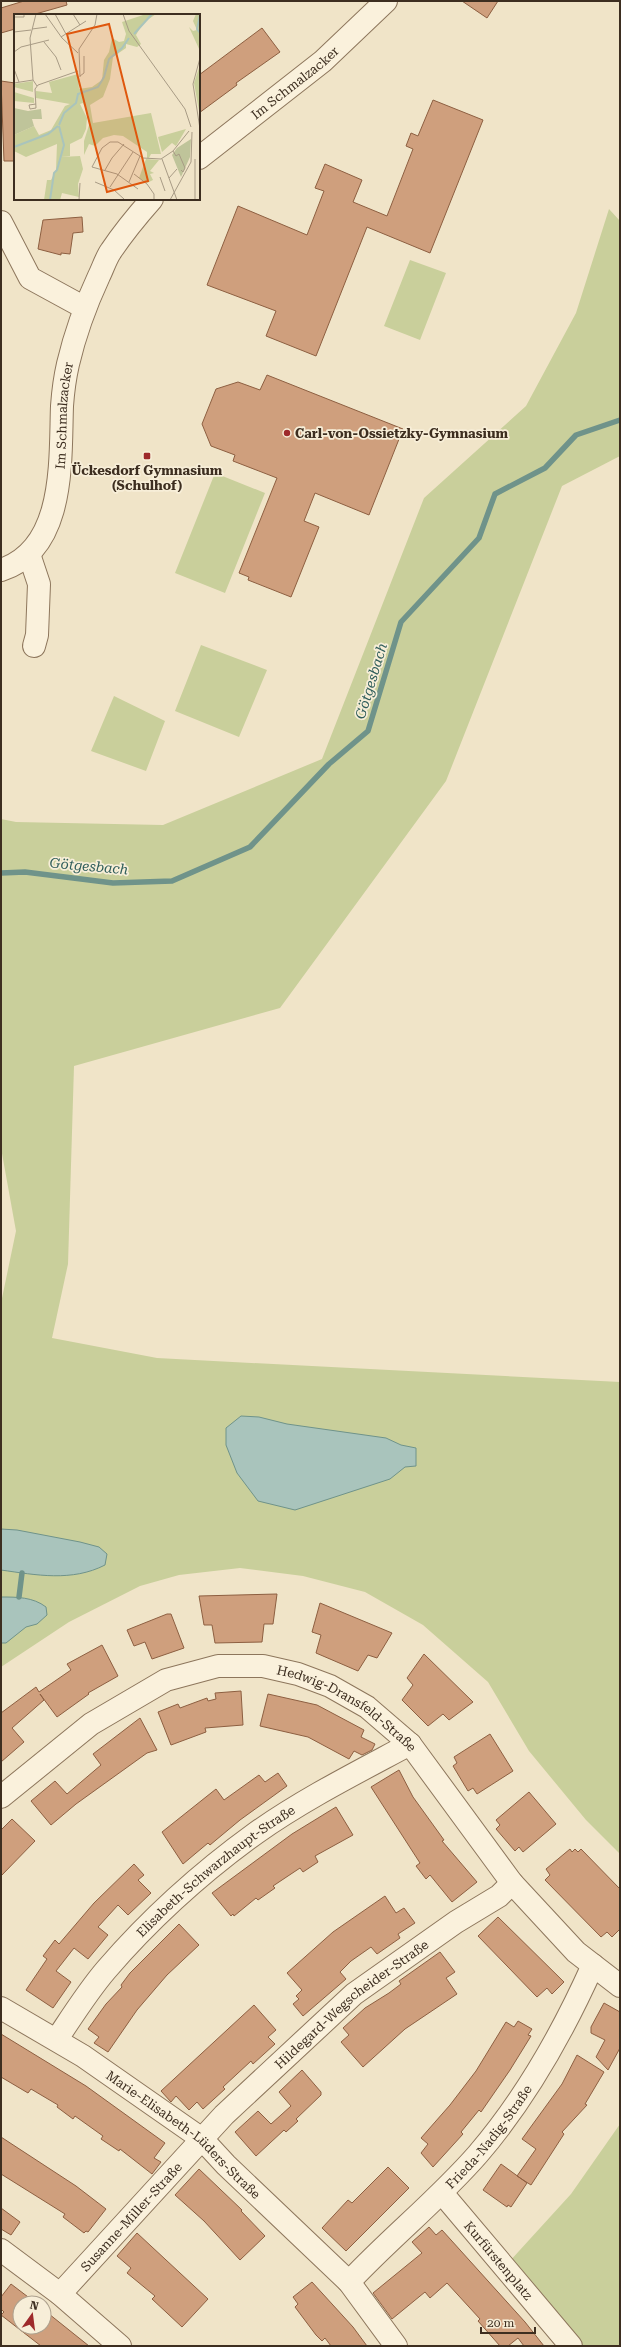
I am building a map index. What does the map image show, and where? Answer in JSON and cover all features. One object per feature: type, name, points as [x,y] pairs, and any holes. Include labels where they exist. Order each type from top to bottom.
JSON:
[{"type":"street","name":"Im Schmalzacker","points":[[200,157],[323,61],[386,1]]},
{"type":"street","name":"Im Schmalzacker","points":[[29,554],[40,540],[56,497],[61,464],[62,404],[68,364],[85,308],[110,252],[151,200]]},
{"type":"street","points":[[1,222],[30,278],[85,308]]},
{"type":"street","points":[[1,570],[29,554],[39,584],[34,646]]},
{"type":"street","name":"Hedwig-Dransfeld-Straße","points":[[1,1797],[56,1752],[109,1714],[166,1680],[218,1666],[264,1666],[298,1674],[330,1686],[367,1707],[410,1744],[512,1883],[576,1952],[620,1986]]},
{"type":"street","name":"Elisabeth-Schwarzhaupt-Straße","points":[[57,2039],[105,1970],[142,1931],[189,1888],[256,1833],[322,1792],[410,1744]]},
{"type":"street","name":"Hildegard-Wegscheider-Straße","points":[[202,2139],[224,2115],[354,1994],[456,1922],[499,1896],[512,1883]]},
{"type":"street","name":"Frieda-Nadig-Straße","points":[[349,2282],[375,2254],[442,2193],[479,2153],[518,2101],[571,2014],[593,1965]]},
{"type":"street","name":"Marie-Elisabeth-Lüders-Straße","points":[[1,2008],[57,2039],[129,2086],[202,2139],[349,2282],[396,2346]]},
{"type":"street","name":"Susanne-Miller-Straße","points":[[60,2294],[202,2139]]},
{"type":"street","name":"Kurfürstenplatz","points":[[442,2193],[571,2346]]},
{"type":"street","points":[[1,2250],[60,2294],[120,2346]]},
{"type":"green space","points":[[609,209],[620,221],[620,456],[562,486],[446,781],[280,1008],[74,1066],[68,1264],[52,1338],[157,1358],[620,1382],[620,1854],[586,1820],[529,1751],[488,1682],[423,1625],[365,1592],[303,1576],[240,1568],[179,1575],[140,1586],[69,1622],[1,1667],[1,1303],[16,1231],[1,1148],[1,819],[16,822],[163,825],[322,759],[424,498],[526,406],[576,313]]},
{"type":"green space","points":[[410,260],[446,273],[420,340],[384,326]]},
{"type":"green space","points":[[215,473],[265,493],[225,593],[175,573]]},
{"type":"green space","points":[[201,645],[267,670],[239,737],[175,711]]},
{"type":"green space","points":[[114,696],[165,721],[146,771],[91,751]]},
{"type":"green space","points":[[620,2124],[620,2346],[578,2346],[509,2262],[571,2194]]},
{"type":"water","points":[[241,1416],[259,1417],[287,1424],[386,1438],[401,1445],[416,1448],[416,1466],[405,1467],[390,1479],[295,1510],[258,1501],[237,1473],[226,1445],[226,1428]]},
{"type":"water","points":[[1,1529],[17,1530],[99,1547],[107,1554],[105,1565],[80,1574],[54,1576],[1,1570]]},
{"type":"water","points":[[1,1597],[30,1599],[36,1601],[46,1607],[47,1615],[37,1624],[26,1627],[6,1643],[1,1643]]},
{"type":"building","points":[[24,1],[66,1],[67,5],[36,14],[14,14],[14,29],[1,33],[1,8]]},
{"type":"building","points":[[462,1],[498,1],[487,18]]},
{"type":"building","points":[[262,28],[280,52],[236,83],[237,85],[200,112],[200,74]]},
{"type":"building","points":[[1,81],[14,83],[14,161],[4,161]]},
{"type":"building","points":[[433,100],[483,120],[430,253],[367,227],[316,356],[266,336],[276,311],[207,285],[238,206],[307,235],[324,191],[315,188],[325,164],[362,180],[353,202],[387,216],[413,149],[406,146],[411,133],[418,136]]},
{"type":"building","points":[[82,217],[83,232],[73,233],[70,254],[61,253],[61,255],[38,249],[43,220]]},
{"type":"building","points":[[267,375],[403,429],[369,515],[315,493],[304,521],[319,527],[291,597],[248,580],[249,577],[239,573],[277,478],[233,461],[235,455],[211,446],[202,424],[216,389],[238,382],[260,390]]},
{"type":"building","points":[[277,1594],[273,1624],[264,1624],[262,1642],[215,1643],[212,1625],[204,1625],[199,1596]]},
{"type":"building","points":[[320,1603],[392,1633],[377,1658],[368,1655],[358,1671],[316,1653],[321,1635],[312,1632]]},
{"type":"building","points":[[167,1614],[171,1614],[184,1648],[152,1659],[145,1642],[134,1646],[127,1630]]},
{"type":"building","points":[[102,1645],[118,1676],[88,1693],[89,1694],[57,1717],[40,1694],[44,1700],[12,1728],[24,1742],[1,1762],[1,1713],[36,1687],[39,1692],[71,1670],[67,1664]]},
{"type":"building","points":[[424,1654],[473,1702],[449,1720],[443,1714],[428,1726],[402,1700],[413,1685],[407,1678]]},
{"type":"building","points":[[241,1691],[243,1725],[205,1728],[206,1732],[171,1745],[158,1712],[178,1704],[180,1708],[207,1698],[208,1701],[216,1699],[215,1693]]},
{"type":"building","points":[[268,1694],[317,1705],[364,1730],[361,1737],[375,1744],[372,1750],[362,1755],[354,1751],[349,1759],[308,1737],[260,1726]]},
{"type":"building","points":[[140,1718],[157,1750],[147,1753],[76,1804],[51,1825],[31,1801],[55,1781],[67,1794],[101,1765],[93,1754]]},
{"type":"building","points":[[490,1734],[513,1771],[477,1794],[473,1788],[468,1791],[453,1766],[457,1763],[454,1757]]},
{"type":"building","points":[[399,1770],[413,1797],[444,1840],[442,1841],[477,1882],[452,1902],[430,1875],[426,1879],[416,1866],[420,1863],[371,1787]]},
{"type":"building","points":[[278,1773],[287,1786],[240,1820],[210,1845],[208,1843],[183,1864],[162,1832],[216,1789],[224,1800],[259,1775],[265,1782]]},
{"type":"building","points":[[529,1792],[556,1824],[523,1852],[519,1847],[515,1851],[496,1829],[500,1825],[496,1820]]},
{"type":"building","points":[[336,1807],[353,1835],[315,1856],[318,1862],[303,1872],[300,1868],[273,1886],[275,1888],[258,1900],[256,1898],[234,1916],[233,1914],[231,1916],[212,1893],[292,1834]]},
{"type":"building","points":[[12,1819],[35,1841],[1,1876],[1,1830]]},
{"type":"building","points":[[570,1849],[572,1852],[575,1849],[578,1852],[581,1849],[620,1889],[620,1929],[612,1937],[607,1932],[601,1937],[545,1880],[550,1875],[546,1869]]},
{"type":"building","points":[[134,1864],[144,1875],[138,1880],[151,1893],[128,1915],[118,1905],[98,1927],[108,1935],[88,1959],[74,1948],[56,1971],[71,1982],[53,2008],[26,1990],[47,1959],[43,1956],[55,1940],[59,1944],[94,1903]]},
{"type":"building","points":[[385,1896],[396,1913],[404,1908],[415,1923],[398,1934],[400,1938],[377,1954],[371,1947],[351,1961],[340,1972],[346,1979],[303,2016],[293,2004],[299,1999],[296,1996],[302,1990],[287,1973],[333,1932]]},
{"type":"building","points":[[498,1917],[564,1982],[552,1994],[547,1988],[537,1997],[478,1936]]},
{"type":"building","points":[[179,1924],[199,1945],[167,1975],[137,2010],[108,2052],[94,2043],[99,2037],[88,2029],[106,2004],[122,1987],[121,1985],[130,1973]]},
{"type":"building","points":[[440,1952],[455,1972],[446,1978],[457,1994],[405,2029],[363,2067],[341,2042],[349,2035],[343,2028],[365,2008],[401,1984],[399,1981]]},
{"type":"building","points":[[604,2003],[620,2012],[620,2048],[608,2070],[596,2057],[605,2040],[591,2033],[591,2027]]},
{"type":"building","points":[[254,2005],[276,2030],[268,2037],[275,2044],[253,2064],[251,2061],[223,2087],[225,2089],[203,2109],[197,2102],[189,2110],[176,2096],[171,2102],[161,2091]]},
{"type":"building","points":[[518,2021],[532,2029],[528,2035],[531,2036],[481,2112],[479,2110],[461,2132],[463,2134],[433,2167],[421,2153],[428,2144],[421,2138],[450,2105],[476,2071],[506,2022],[514,2027]]},
{"type":"building","points":[[1,2034],[86,2086],[165,2143],[154,2158],[161,2162],[152,2174],[120,2149],[119,2151],[101,2139],[103,2136],[75,2116],[73,2119],[57,2107],[58,2105],[31,2089],[28,2093],[1,2077]]},
{"type":"building","points":[[577,2055],[604,2072],[585,2104],[587,2105],[562,2132],[564,2134],[531,2185],[517,2176],[536,2149],[522,2139],[562,2084]]},
{"type":"building","points":[[302,2070],[321,2092],[321,2095],[296,2119],[298,2121],[286,2132],[284,2130],[256,2156],[235,2132],[258,2111],[271,2124],[291,2106],[279,2092]]},
{"type":"building","points":[[1,2137],[76,2186],[106,2209],[88,2232],[86,2231],[84,2233],[63,2217],[65,2214],[1,2174]]},
{"type":"building","points":[[501,2164],[527,2183],[511,2207],[508,2205],[507,2207],[483,2190]]},
{"type":"building","points":[[388,2167],[409,2188],[346,2251],[322,2228],[348,2200],[352,2203]]},
{"type":"building","points":[[199,2169],[242,2210],[241,2211],[265,2236],[240,2260],[204,2221],[175,2195]]},
{"type":"building","points":[[1,2208],[20,2222],[11,2235],[1,2229]]},
{"type":"building","points":[[429,2227],[436,2235],[442,2230],[525,2322],[544,2346],[524,2346],[518,2338],[508,2346],[500,2346],[478,2321],[480,2319],[447,2283],[430,2298],[425,2292],[392,2319],[373,2293],[422,2253],[412,2242]]},
{"type":"building","points":[[137,2233],[208,2299],[182,2327],[152,2299],[155,2296],[127,2273],[131,2268],[117,2256]]},
{"type":"building","points":[[312,2282],[353,2327],[367,2346],[331,2346],[325,2338],[322,2341],[316,2335],[295,2307],[298,2304],[293,2297]]},
{"type":"building","points":[[11,2284],[25,2295],[12,2295],[12,2324],[1,2315],[4,2312],[1,2309],[1,2297]]},
{"type":"building","points":[[52,2316],[89,2346],[41,2346],[27,2335],[52,2335]]},
{"type":"waterway","name":"Götgesbach","points":[[1,873],[25,872],[113,883],[172,881],[250,847],[329,764],[368,731],[401,622],[479,538],[495,494],[545,468],[576,435],[620,420]]},
{"type":"waterway","points":[[19,1597],[22,1573]]},
{"type":"place","name":"Carl-von-Ossietzky-Gymnasium","points":[[287,433]]},
{"type":"place","name":"Ückesdorf Gymnasium (Schulhof)","points":[[147,456]]}]
